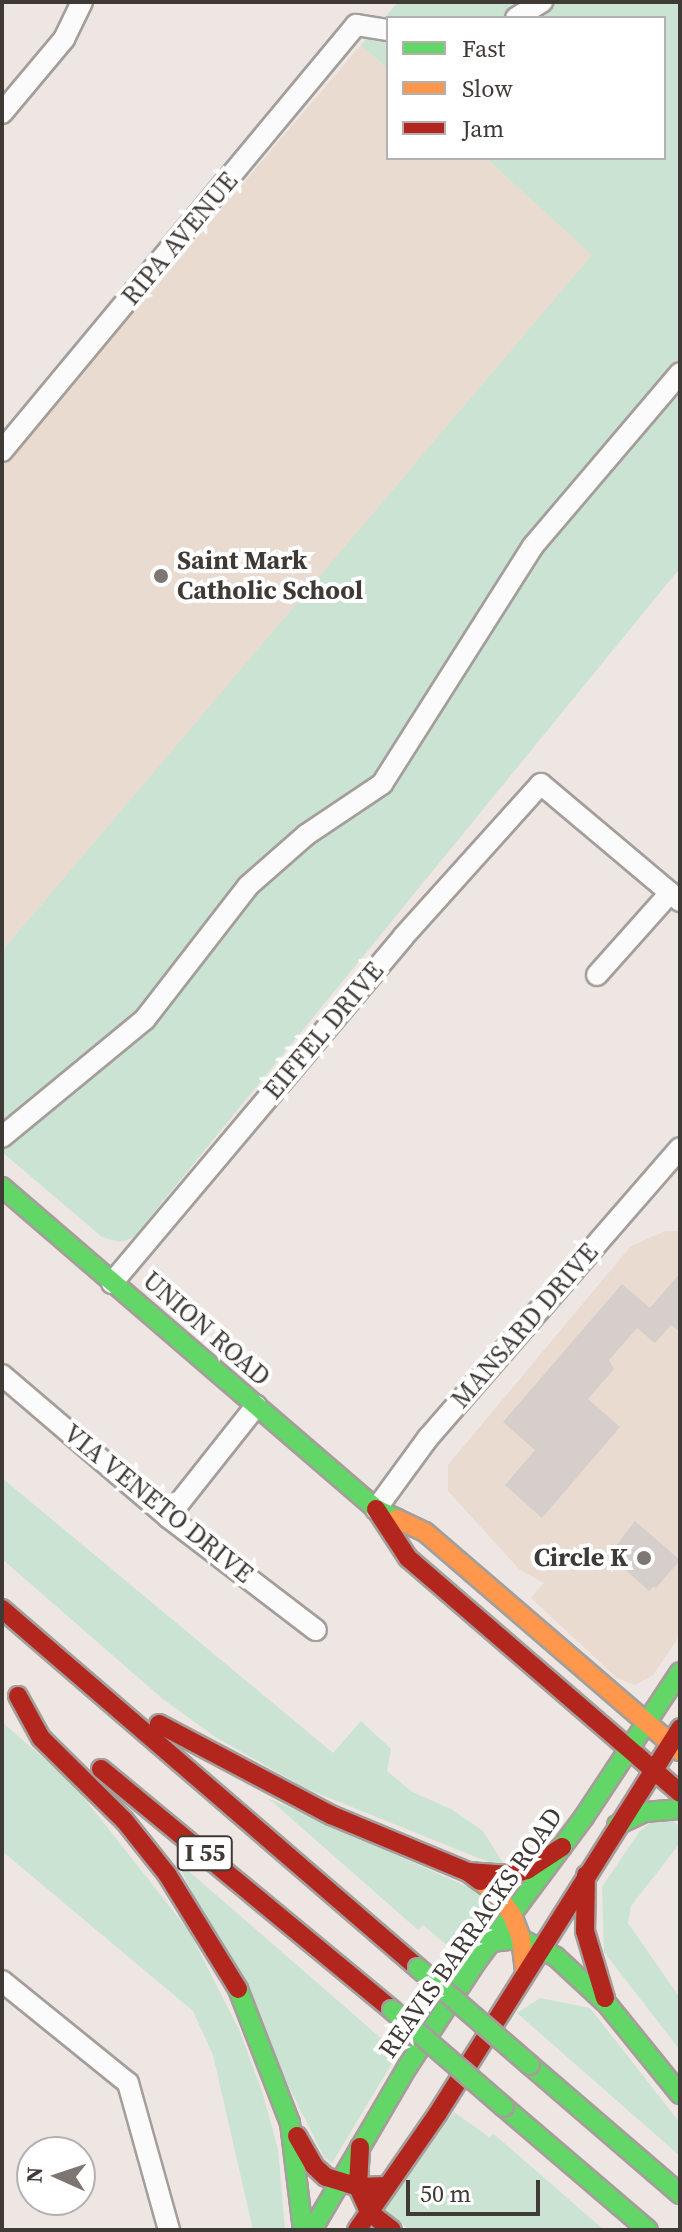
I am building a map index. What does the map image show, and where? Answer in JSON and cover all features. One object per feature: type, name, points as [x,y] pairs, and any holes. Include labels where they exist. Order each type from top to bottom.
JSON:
[{"type":"main road","name":"UNION ROAD","points":[[2,1187],[376,1509],[425,1532],[646,1722],[677,1741]]},
{"type":"main road","name":"UNION ROAD","points":[[376,1509],[408,1558],[680,1793]]},
{"type":"main road","name":"I 55","points":[[2,1609],[680,2194]]},
{"type":"main road","name":"REAVIS BARRACKS ROAD","points":[[312,2230],[349,2184],[360,2147],[408,2066],[680,1672]]},
{"type":"main road","name":"I 55","points":[[2,1682],[648,2230]]},
{"type":"main road","points":[[94,1688],[331,1815],[468,1872],[494,1891],[512,1915],[521,1939],[525,1974]]},
{"type":"main road","points":[[18,1696],[41,1738],[124,1820],[207,1932],[254,2022],[290,2123],[314,2166],[349,2184],[387,2186]]},
{"type":"main road","points":[[357,2230],[525,1974],[617,1825],[653,1770],[677,1741]]},
{"type":"main road","points":[[617,1825],[645,1812],[680,1809]]},
{"type":"main road","points":[[468,1872],[509,1875],[527,1870],[562,1847]]},
{"type":"main road","points":[[586,1875],[585,1931],[607,2004]]},
{"type":"main road","points":[[491,1942],[521,1939],[542,1947],[607,2004],[680,2094]]},
{"type":"main road","points":[[290,2123],[303,2230]]},
{"type":"main road","points":[[349,2184],[369,2212],[392,2230]]},
{"type":"street","points":[[2,113],[64,39],[82,2]]},
{"type":"street","points":[[519,16],[542,2]]},
{"type":"street","name":"RIPA AVENUE","points":[[2,451],[356,25],[386,30]]},
{"type":"street","points":[[2,1137],[145,1019],[248,886],[306,835],[382,784],[533,546],[680,373]]},
{"type":"street","name":"EIFFEL DRIVE","points":[[112,1283],[403,937],[541,784],[675,897]]},
{"type":"street","points":[[597,975],[675,897]]},
{"type":"street","name":"MANSARD DRIVE","points":[[376,1509],[428,1438],[680,1148]]},
{"type":"street","name":"VIA VENETO DRIVE","points":[[2,1375],[168,1517],[316,1630]]},
{"type":"street","points":[[168,1517],[256,1406]]},
{"type":"street","points":[[2,1981],[128,2083],[169,2230]]},
{"type":"shaded area","name":"Saint Mark Catholic School","points":[[361,45],[386,67],[386,160],[488,160],[593,255],[2,951],[2,466]]},
{"type":"shaded area","points":[[665,1231],[680,1231],[680,1635],[653,1675],[635,1685],[617,1678],[531,1598],[544,1583],[519,1569],[448,1491],[448,1465],[631,1246]]},
{"type":"green space","points":[[398,2],[680,2],[680,568],[133,1238],[119,1242],[102,1237],[2,1152],[2,951],[592,255],[488,160],[666,160],[666,16],[386,16],[386,67],[361,45]]},
{"type":"green space","points":[[2,1478],[333,1753],[361,1721],[391,1749],[387,1771],[412,1792],[451,1809],[483,1831],[503,1863],[491,1863],[307,1789],[217,1738],[164,1700],[2,1559]]},
{"type":"green space","points":[[2,1722],[73,1784],[189,1931],[240,2032],[262,2091],[278,2149],[285,2230],[253,2230],[213,2055],[193,2011],[2,1851]]},
{"type":"green space","points":[[268,1798],[477,1891],[492,1918],[462,1958],[423,1925],[418,1930]]},
{"type":"green space","points":[[672,1820],[680,1827],[680,1843],[631,1906],[628,1923],[680,1998],[680,2050],[604,1952],[602,1887],[639,1832],[650,1823]]},
{"type":"green space","points":[[176,1860],[398,2053],[332,2163],[324,2157]]},
{"type":"green space","points":[[540,1998],[590,2008],[680,2123],[680,2156],[517,2013]]},
{"type":"green space","points":[[454,2112],[489,2137],[494,2134],[604,2230],[409,2230],[385,2209]]},
{"type":"building","points":[[680,1273],[680,1332],[671,1325],[655,1343],[637,1328],[609,1360],[614,1369],[588,1399],[620,1427],[542,1518],[505,1485],[535,1450],[503,1422],[622,1284],[650,1308]]},
{"type":"building","name":"Circle K","points":[[635,1521],[680,1560],[656,1588],[654,1586],[649,1591],[609,1555]]},
{"type":"traffic: fast","points":[[2,1187],[376,1509],[397,1519]]},
{"type":"traffic: fast","points":[[312,2230],[408,2066],[476,1962],[584,1817],[680,1672]]},
{"type":"traffic: fast","points":[[617,1825],[645,1812],[680,1809]]},
{"type":"traffic: fast","points":[[491,1942],[521,1939],[556,1957],[607,2004],[680,2094]]},
{"type":"traffic: fast","points":[[418,1968],[530,2065]]},
{"type":"traffic: fast","points":[[238,1989],[290,2123],[303,2230]]},
{"type":"traffic: fast","points":[[392,2010],[504,2107]]},
{"type":"traffic: fast","points":[[530,2065],[680,2194]]},
{"type":"traffic: fast","points":[[504,2107],[648,2230]]},
{"type":"traffic: slow","points":[[397,1519],[425,1532],[680,1751]]},
{"type":"traffic: slow","points":[[480,1881],[494,1891],[512,1915],[521,1939],[525,1974]]},
{"type":"traffic: jam","points":[[376,1509],[408,1558],[680,1793]]},
{"type":"traffic: jam","points":[[2,1609],[418,1968]]},
{"type":"traffic: jam","points":[[18,1696],[41,1738],[124,1820],[167,1874],[238,1989]]},
{"type":"traffic: jam","points":[[159,1724],[331,1815],[468,1872],[480,1881]]},
{"type":"traffic: jam","points":[[357,2230],[438,2113],[680,1728]]},
{"type":"traffic: jam","points":[[101,1769],[392,2010]]},
{"type":"traffic: jam","points":[[468,1872],[509,1875],[527,1870],[562,1847]]},
{"type":"traffic: jam","points":[[586,1875],[585,1931],[605,1998]]},
{"type":"traffic: jam","points":[[297,2136],[314,2166],[326,2177],[358,2187],[387,2186]]},
{"type":"traffic: jam","points":[[360,2147],[358,2187],[369,2212],[392,2230]]},
{"type":"place","name":"Saint Mark Catholic School","points":[[161,576]]},
{"type":"place","name":"Circle K","points":[[644,1558]]}]
